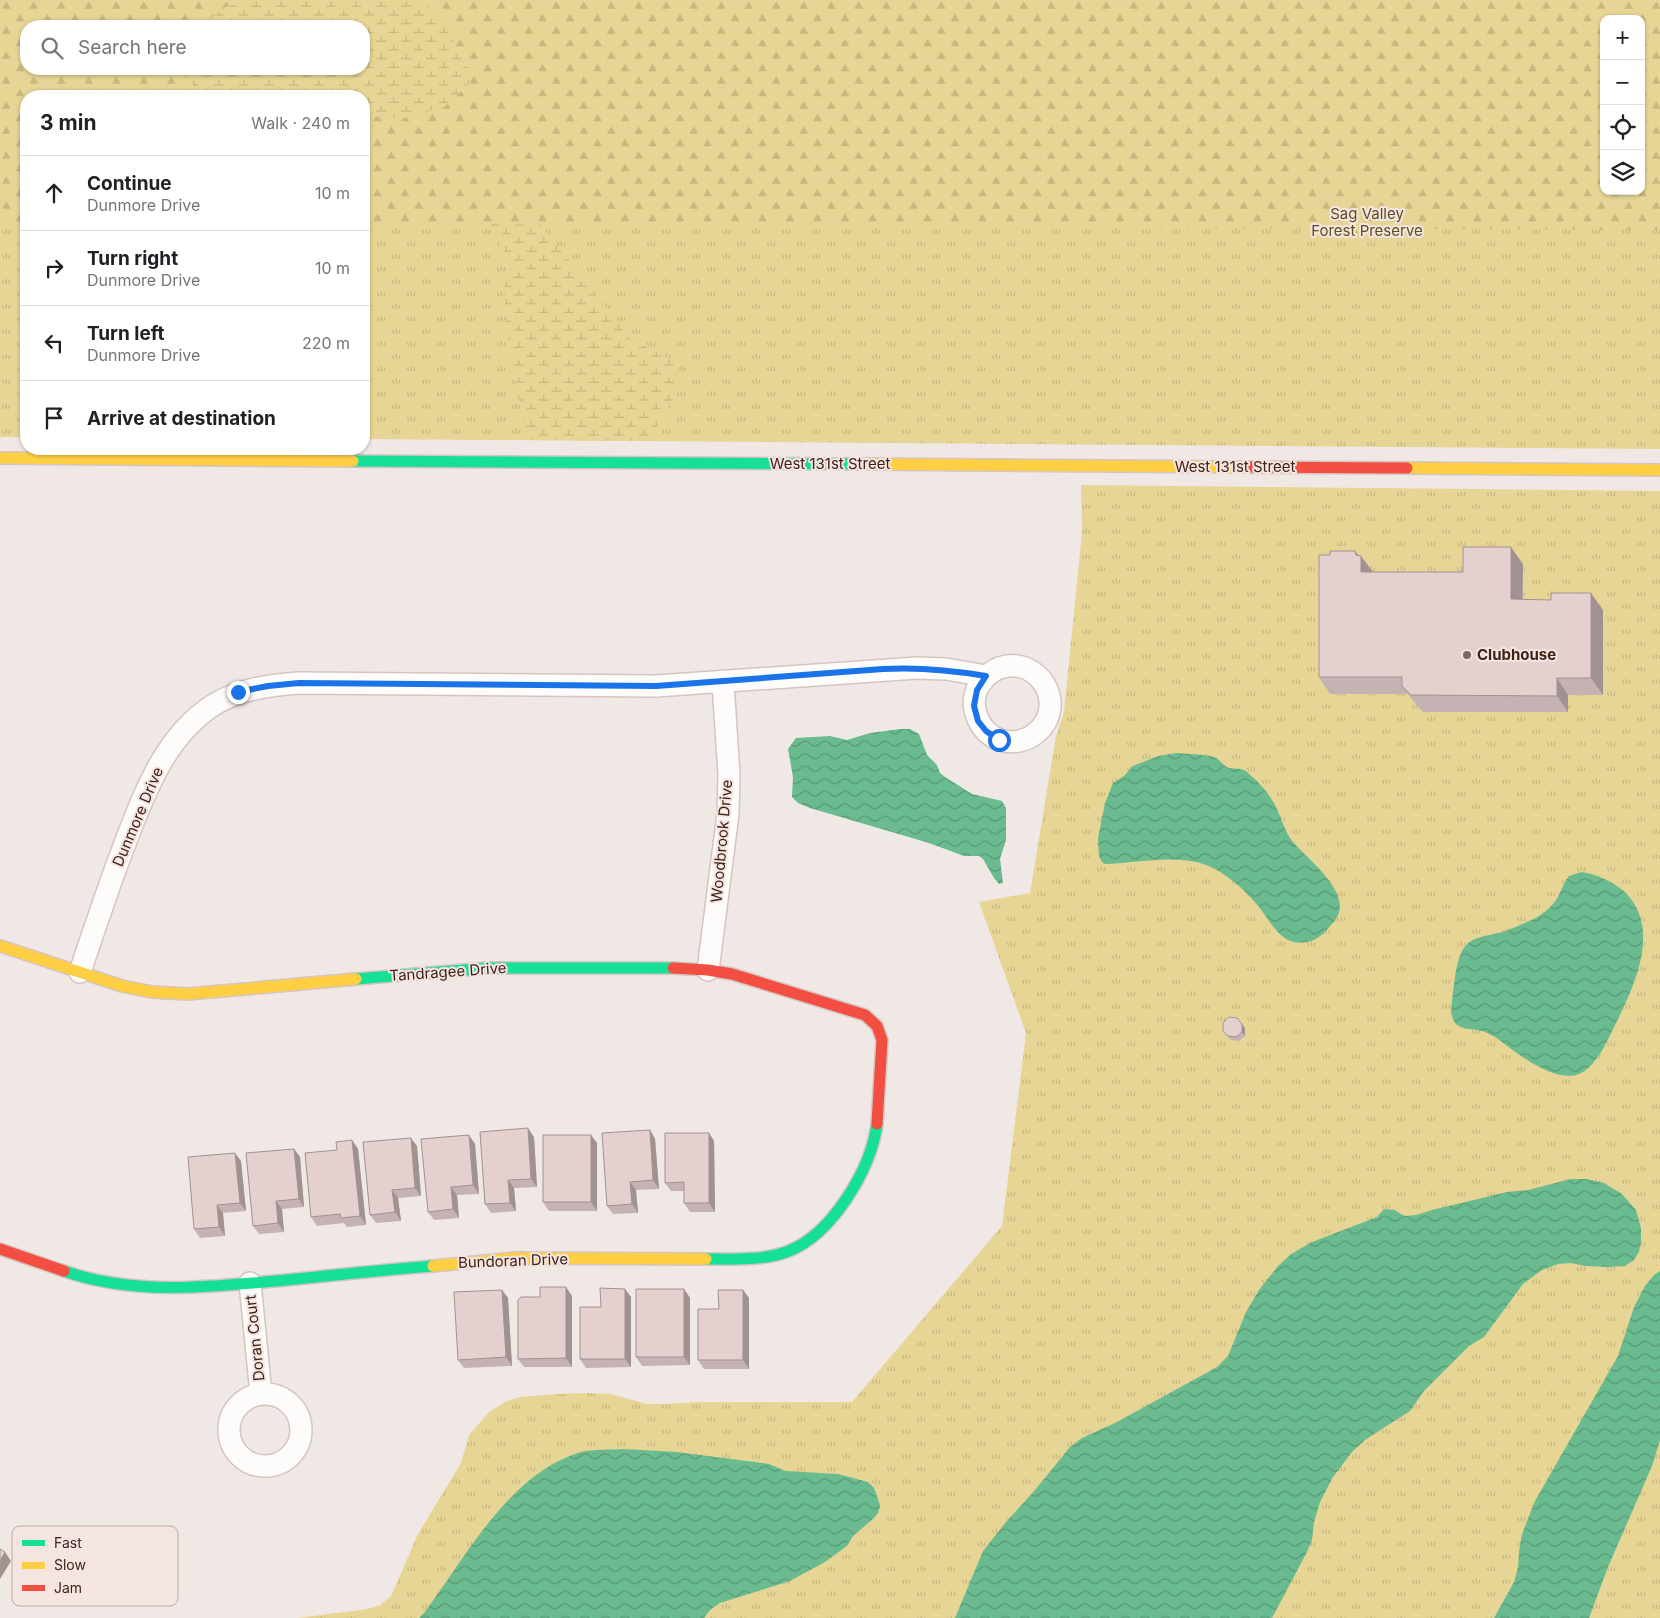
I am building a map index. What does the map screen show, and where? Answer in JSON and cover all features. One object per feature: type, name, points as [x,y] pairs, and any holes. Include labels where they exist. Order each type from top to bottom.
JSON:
[{"type":"street","name":"West 131st Street","points":[[0,458],[1660,470]]},
{"type":"street","name":"Dunmore Drive","points":[[80,972],[142,799],[159,765],[175,741],[194,720],[238,692],[268,686],[299,683],[656,686],[918,668],[946,669],[986,676]]},
{"type":"street","name":"Woodbrook Drive","points":[[708,970],[729,806],[723,682]]},
{"type":"street","name":"Tandragee Drive","points":[[0,946],[122,986],[145,991],[188,994],[488,968],[679,968],[708,970],[732,974],[865,1015],[877,1026],[882,1040]]},
{"type":"street","name":"Bundoran Drive","points":[[0,1249],[78,1276],[112,1284],[158,1288],[250,1283],[516,1258],[743,1260],[766,1258],[796,1247],[817,1232],[841,1205],[862,1174],[869,1159],[875,1135],[882,1040]]},
{"type":"street","name":"Doran Court","points":[[250,1283],[261,1394]]},
{"type":"green space","name":"Sag Valley Forest Preserve","points":[[0,0],[1660,0],[1660,449],[370,439],[370,90],[20,90],[20,437],[0,437]]},
{"type":"green space","points":[[0,0],[251,0],[246,3],[227,6],[209,20],[20,20],[20,75],[183,75],[198,90],[20,90],[20,222],[0,222]]},
{"type":"green space","points":[[251,0],[421,0],[448,25],[454,45],[466,58],[471,82],[444,107],[401,119],[370,116],[370,90],[198,90],[183,75],[370,75],[370,20],[209,20],[227,6],[246,3]]},
{"type":"green space","points":[[421,0],[1660,0],[1660,230],[370,224],[370,116],[401,119],[444,107],[471,82],[466,58],[454,45],[448,25]]},
{"type":"green space","points":[[491,224],[541,225],[631,339],[679,364],[673,399],[649,441],[527,440],[508,344],[504,288],[511,267]]},
{"type":"green space","points":[[1081,485],[1660,491],[1660,1618],[297,1618],[368,1609],[380,1605],[391,1596],[418,1534],[461,1463],[469,1435],[489,1412],[505,1402],[520,1397],[585,1393],[611,1394],[647,1404],[852,1402],[1002,1226],[1026,1033],[979,902],[1030,893],[1056,736],[1064,712],[1082,532]]},
{"type":"water","points":[[910,729],[919,734],[927,755],[945,777],[972,794],[1002,801],[1006,808],[1006,840],[1000,859],[1003,883],[999,884],[983,859],[979,856],[964,856],[929,843],[810,808],[798,803],[792,797],[793,777],[788,749],[796,738],[830,736],[847,740],[870,733]]},
{"type":"water","points":[[1176,753],[1214,757],[1229,768],[1246,771],[1265,789],[1276,807],[1290,838],[1327,878],[1335,890],[1339,901],[1339,913],[1325,932],[1314,940],[1301,943],[1286,939],[1274,928],[1259,907],[1240,887],[1212,868],[1198,863],[1183,860],[1152,860],[1105,864],[1102,862],[1099,856],[1098,838],[1105,803],[1113,783],[1124,776],[1133,766],[1158,756]]},
{"type":"water","points":[[1581,872],[1604,879],[1615,885],[1625,892],[1636,906],[1641,921],[1643,937],[1642,954],[1632,988],[1601,1052],[1590,1067],[1583,1072],[1566,1076],[1546,1070],[1487,1033],[1459,1026],[1455,1023],[1451,1011],[1458,960],[1464,948],[1477,938],[1500,933],[1540,915],[1556,901],[1569,876]]},
{"type":"water","points":[[1571,1179],[1586,1179],[1604,1183],[1622,1194],[1636,1210],[1641,1228],[1641,1242],[1639,1252],[1634,1260],[1625,1266],[1585,1266],[1571,1263],[1558,1264],[1542,1270],[1523,1284],[1484,1337],[1469,1346],[1424,1391],[1410,1411],[1365,1440],[1352,1452],[1333,1477],[1320,1502],[1314,1522],[1312,1540],[1272,1618],[955,1618],[983,1551],[1070,1447],[1082,1438],[1117,1422],[1217,1367],[1228,1356],[1246,1312],[1259,1290],[1278,1266],[1291,1254],[1312,1242],[1377,1217],[1384,1209],[1395,1210],[1405,1216],[1416,1215],[1507,1192],[1528,1190]]},
{"type":"water","points":[[1660,1271],[1660,1440],[1652,1466],[1608,1567],[1589,1618],[1494,1618],[1514,1582],[1518,1568],[1522,1534],[1535,1501],[1618,1356],[1634,1307],[1645,1286]]},
{"type":"water","points":[[623,1449],[677,1452],[769,1464],[786,1471],[838,1474],[868,1482],[874,1488],[880,1505],[878,1513],[853,1536],[847,1546],[825,1562],[790,1581],[720,1603],[710,1610],[704,1618],[419,1618],[491,1519],[532,1478],[555,1463],[581,1452]]},
{"type":"building","name":"Clubhouse","points":[[1463,547],[1511,547],[1511,599],[1551,600],[1551,593],[1591,593],[1591,678],[1557,678],[1557,696],[1411,695],[1402,686],[1402,677],[1319,677],[1319,555],[1330,555],[1330,551],[1355,551],[1356,555],[1361,556],[1361,572],[1463,572]]},
{"type":"building","points":[[1229,1017],[1237,1018],[1242,1024],[1242,1032],[1236,1037],[1228,1036],[1223,1031],[1223,1023]]},
{"type":"building","points":[[528,1128],[531,1179],[508,1180],[510,1203],[485,1204],[480,1132]]},
{"type":"building","points":[[650,1130],[653,1180],[630,1182],[632,1204],[607,1206],[602,1133]]},
{"type":"building","points":[[665,1133],[709,1133],[709,1203],[684,1203],[684,1182],[665,1183]]},
{"type":"building","points":[[469,1135],[473,1185],[451,1187],[453,1209],[428,1212],[421,1139]]},
{"type":"building","points":[[543,1135],[591,1135],[591,1202],[543,1202]]},
{"type":"building","points":[[411,1138],[415,1188],[392,1190],[395,1212],[370,1215],[363,1142]]},
{"type":"building","points":[[352,1140],[360,1216],[341,1218],[340,1214],[311,1217],[305,1153],[337,1150],[336,1142]]},
{"type":"building","points":[[294,1149],[299,1199],[276,1201],[278,1223],[253,1226],[246,1153]]},
{"type":"building","points":[[235,1153],[240,1203],[217,1205],[219,1227],[194,1229],[188,1157]]},
{"type":"building","points":[[540,1287],[566,1287],[566,1358],[518,1359],[518,1300],[521,1297],[540,1297]]},
{"type":"building","points":[[600,1288],[625,1289],[625,1359],[580,1359],[580,1307],[601,1307]]},
{"type":"building","points":[[636,1289],[684,1289],[684,1357],[636,1357]]},
{"type":"building","points":[[502,1290],[506,1357],[458,1360],[454,1292]]},
{"type":"building","points":[[718,1290],[743,1290],[743,1360],[698,1360],[698,1309],[719,1309]]},
{"type":"building","points":[[0,1549],[5,1552],[0,1561]]},
{"type":"traffic: fast","points":[[353,461],[861,464]]},
{"type":"traffic: fast","points":[[356,979],[488,968],[673,968]]},
{"type":"traffic: fast","points":[[706,1259],[748,1259],[769,1256],[789,1251],[805,1242],[835,1215],[847,1198],[867,1160],[877,1124]]},
{"type":"traffic: fast","points":[[64,1271],[118,1284],[174,1288],[230,1285],[433,1266]]},
{"type":"traffic: slow","points":[[0,458],[353,461]]},
{"type":"traffic: slow","points":[[861,464],[1243,467]]},
{"type":"traffic: slow","points":[[1407,468],[1660,470]]},
{"type":"traffic: slow","points":[[0,946],[122,986],[152,992],[188,994],[356,979]]},
{"type":"traffic: slow","points":[[433,1266],[516,1258],[706,1259]]},
{"type":"traffic: jam","points":[[1243,467],[1407,468]]},
{"type":"traffic: jam","points":[[673,968],[708,970],[732,974],[865,1015],[877,1026],[882,1040],[877,1124]]},
{"type":"traffic: jam","points":[[0,1249],[64,1271]]},
{"type":"place","name":"Clubhouse","points":[[1467,655]]},
{"type":"route","points":[[238,692],[268,686],[299,683],[656,686],[883,669],[946,669],[986,676],[977,690],[974,706],[978,721],[986,731],[999,740]]}]
